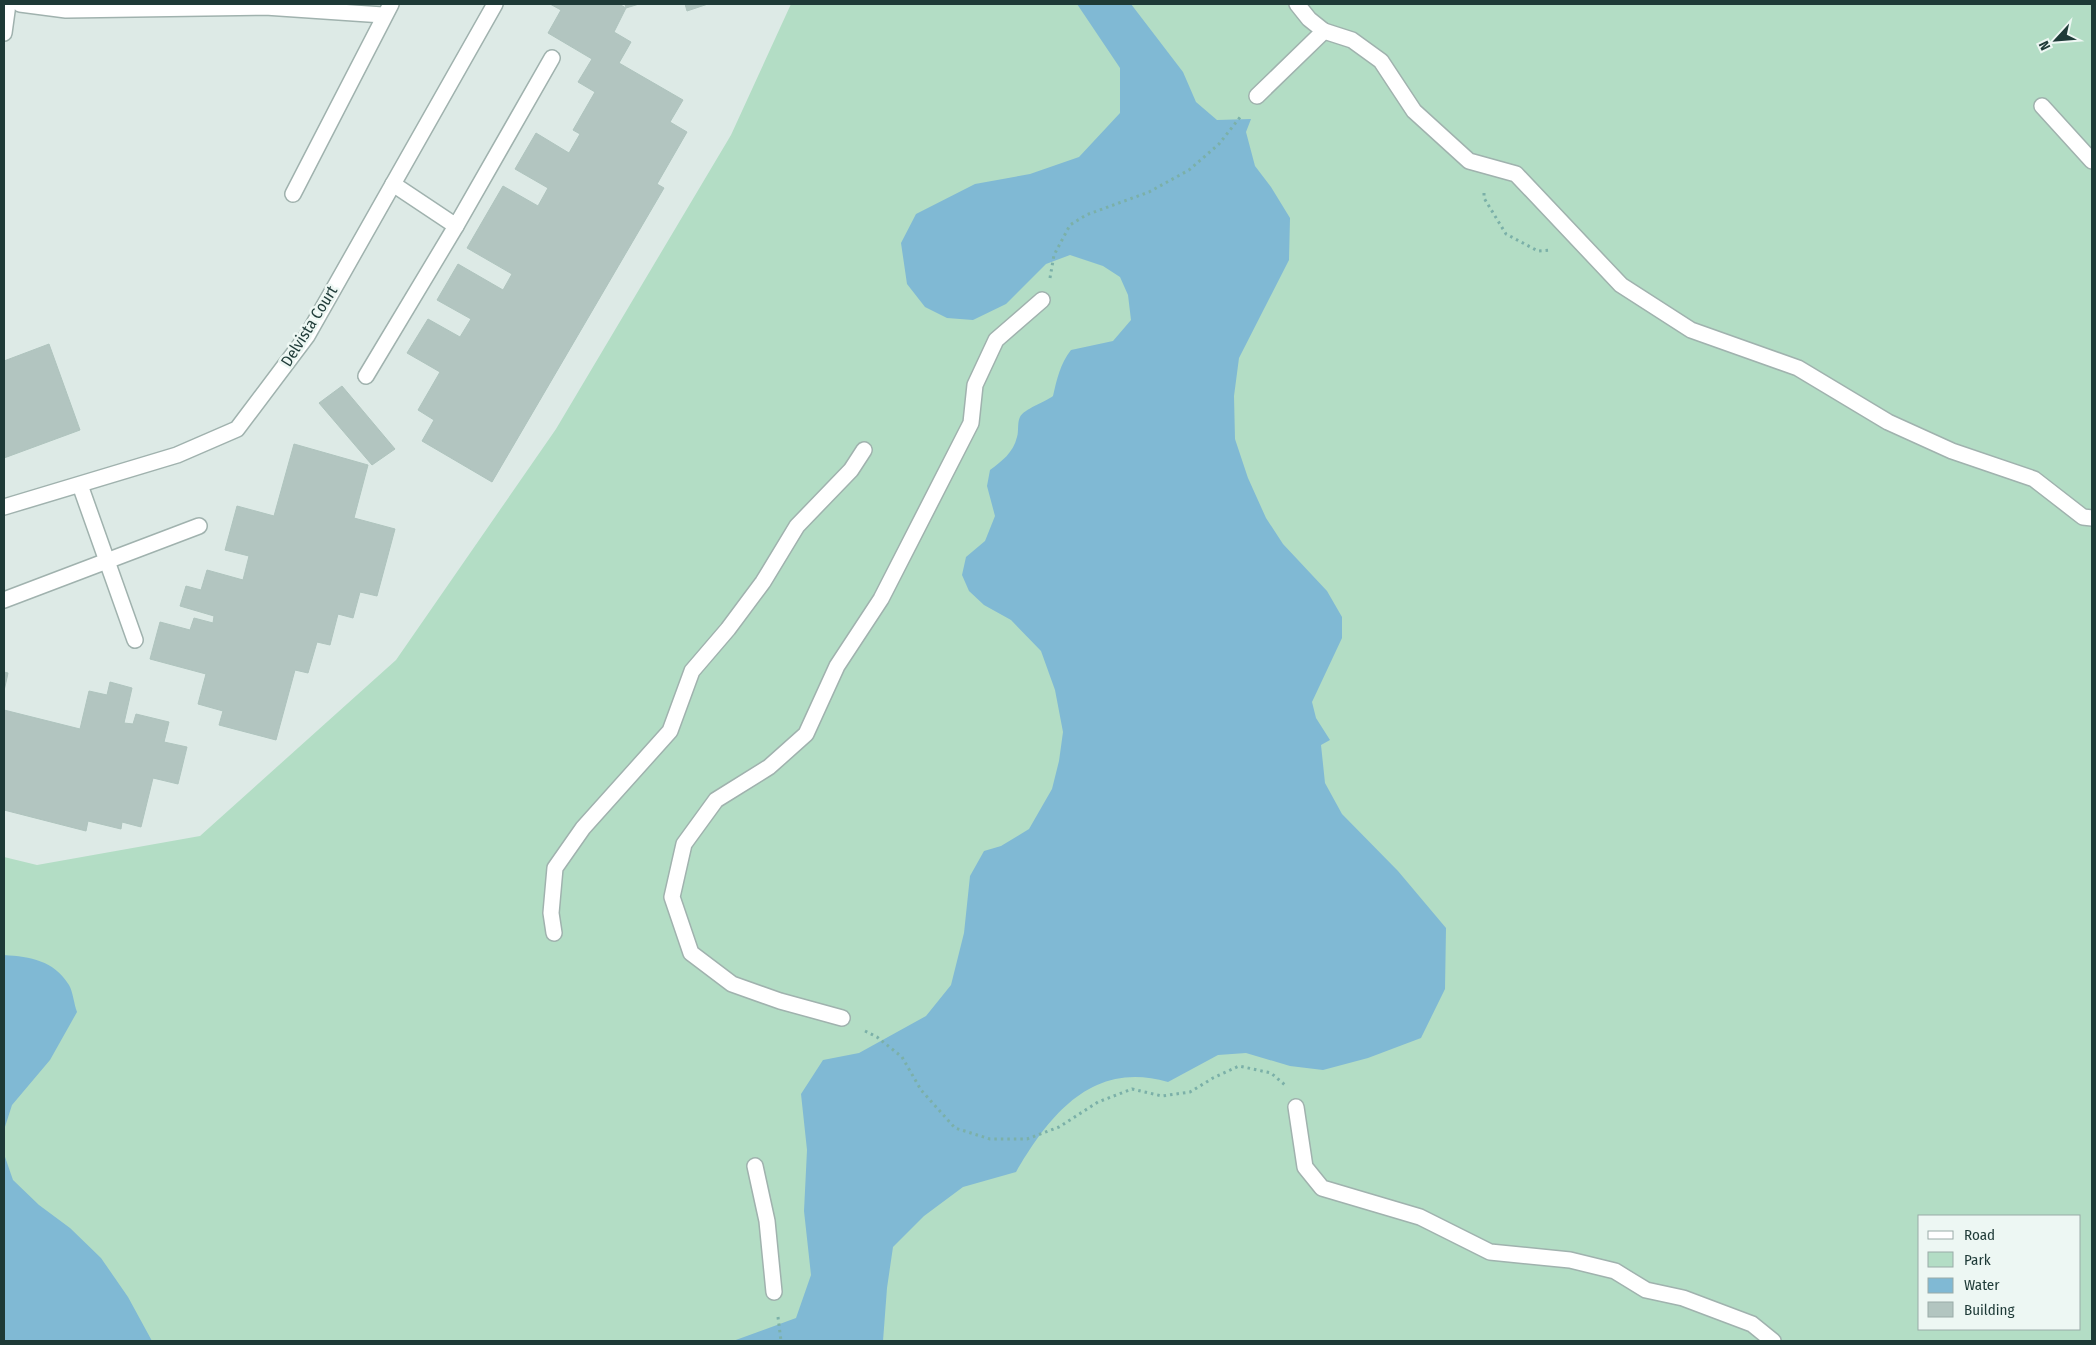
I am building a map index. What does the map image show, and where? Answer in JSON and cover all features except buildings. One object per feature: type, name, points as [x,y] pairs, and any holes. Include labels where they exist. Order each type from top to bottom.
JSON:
[{"type":"street","points":[[4,33],[8,4]]},
{"type":"street","points":[[20,4],[66,10],[266,6],[387,9],[294,194]]},
{"type":"street","name":"Delvista Court","points":[[4,508],[177,455],[237,429],[307,336],[495,4]]},
{"type":"street","points":[[1298,4],[1310,19],[1324,30],[1352,40],[1381,61],[1414,111],[1470,161],[1516,174],[1621,285],[1691,330],[1798,368],[1888,422],[1952,452],[2034,479],[2083,517],[2092,518]]},
{"type":"street","points":[[1257,96],[1324,30]]},
{"type":"street","points":[[366,376],[456,226],[552,58]]},
{"type":"street","points":[[2042,106],[2092,161]]},
{"type":"street","points":[[393,184],[456,226]]},
{"type":"street","points":[[842,1018],[780,1001],[732,984],[691,953],[672,897],[684,844],[716,800],[769,767],[806,734],[837,666],[880,599],[971,422],[975,385],[996,340],[1042,300]]},
{"type":"street","points":[[554,933],[551,913],[556,868],[583,828],[670,730],[692,671],[728,629],[751,598],[797,526],[850,470],[864,450]]},
{"type":"street","points":[[80,484],[135,640]]},
{"type":"street","points":[[4,600],[199,526]]},
{"type":"street","points":[[1296,1107],[1305,1167],[1322,1188],[1420,1217],[1490,1252],[1570,1260],[1615,1271],[1646,1290],[1683,1298],[1752,1324],[1773,1341]]},
{"type":"street","points":[[755,1166],[767,1221],[774,1292]]},
{"type":"path","points":[[1042,300],[1048,288],[1054,255],[1070,225],[1086,215],[1149,192],[1189,170],[1219,144],[1257,96]]},
{"type":"path","points":[[1484,165],[1484,198],[1506,234],[1538,251],[1585,248]]},
{"type":"path","points":[[842,1018],[877,1037],[902,1057],[921,1090],[955,1128],[990,1139],[1027,1139],[1059,1128],[1098,1102],[1132,1089],[1162,1096],[1190,1092],[1239,1066],[1271,1073],[1290,1090],[1296,1107]]},
{"type":"green space","points":[[791,4],[2092,4],[2092,1341],[4,1341],[4,857],[37,865],[200,836],[396,660],[556,429],[731,135]]},
{"type":"water","points":[[1077,4],[1131,4],[1183,72],[1196,102],[1217,120],[1251,119],[1246,132],[1255,166],[1271,187],[1290,218],[1289,260],[1239,358],[1234,396],[1235,439],[1248,478],[1266,518],[1283,544],[1327,591],[1342,617],[1342,638],[1312,702],[1316,718],[1330,740],[1321,745],[1325,783],[1342,814],[1398,871],[1446,928],[1445,989],[1421,1038],[1368,1058],[1323,1070],[1290,1066],[1246,1053],[1218,1055],[1168,1082],[1141,1077],[1117,1079],[1096,1086],[1077,1097],[1059,1112],[1044,1130],[1016,1172],[963,1187],[924,1216],[893,1247],[887,1288],[883,1341],[733,1341],[796,1318],[811,1275],[804,1211],[807,1150],[801,1094],[823,1060],[859,1053],[926,1016],[951,985],[964,933],[970,876],[984,851],[1001,846],[1029,829],[1052,789],[1059,761],[1063,732],[1055,690],[1041,651],[1011,620],[984,605],[969,591],[962,575],[966,557],[985,541],[995,516],[987,486],[990,470],[1003,460],[1013,448],[1018,435],[1020,417],[1026,411],[1053,396],[1062,366],[1071,350],[1113,341],[1131,320],[1128,295],[1120,277],[1103,266],[1070,255],[1046,264],[1006,304],[973,320],[947,318],[925,307],[907,284],[901,243],[916,214],[975,184],[1030,174],[1079,157],[1120,113],[1120,68]]},
{"type":"water","points":[[4,955],[41,961],[56,970],[72,991],[77,1012],[50,1060],[12,1105],[4,1130]]},
{"type":"water","points":[[4,1154],[13,1180],[39,1205],[70,1228],[101,1258],[128,1297],[152,1341],[4,1341]]}]
